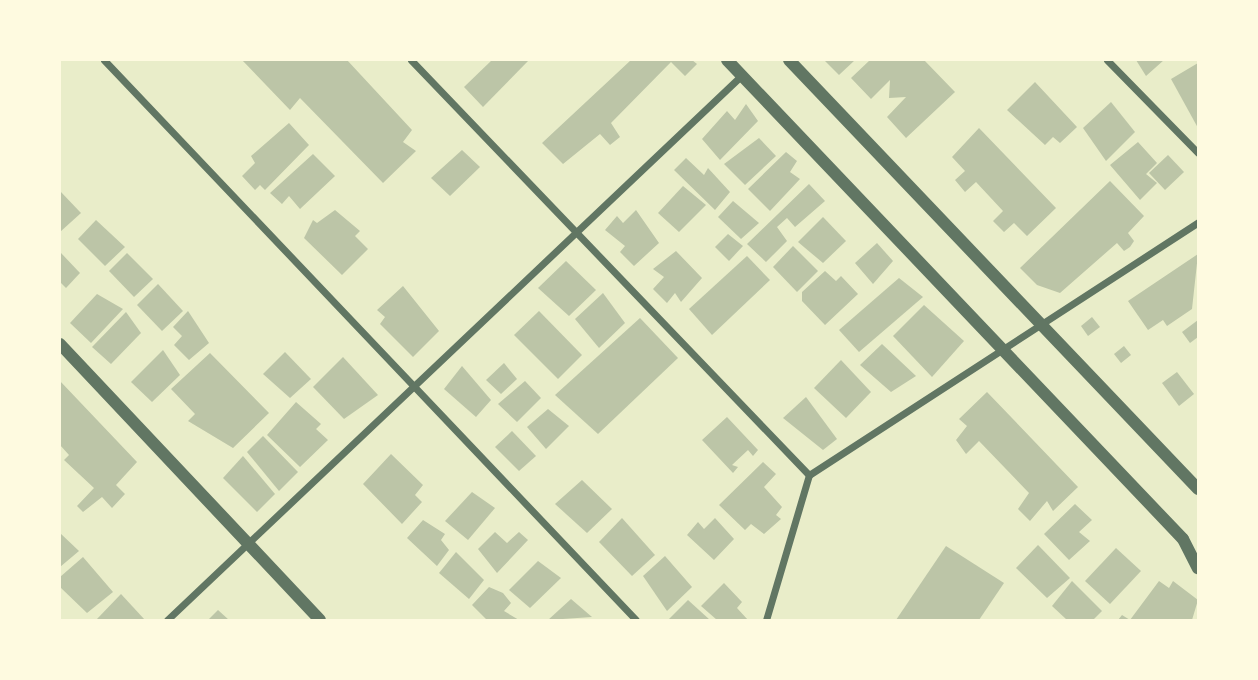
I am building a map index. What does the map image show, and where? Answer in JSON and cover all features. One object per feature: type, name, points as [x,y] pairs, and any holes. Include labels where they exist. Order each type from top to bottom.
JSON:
[{"type":"street","points":[[104,60],[636,621]]},
{"type":"street","points":[[411,60],[809,475]]},
{"type":"street","points":[[727,60],[1183,539],[1199,568]]},
{"type":"street","points":[[789,60],[1199,489]]},
{"type":"street","points":[[1107,60],[1199,153]]},
{"type":"street","points":[[167,621],[742,75]]},
{"type":"street","points":[[766,621],[809,475],[1199,222]]},
{"type":"street","points":[[60,344],[320,621]]},
{"type":"building","points":[[242,60],[347,60],[412,130],[403,142],[416,151],[383,183],[300,98],[290,110]]},
{"type":"building","points":[[492,60],[529,60],[483,107],[464,87]]},
{"type":"building","points":[[631,60],[692,60],[697,64],[685,76],[671,62],[611,123],[620,137],[610,145],[600,134],[563,164],[542,143]]},
{"type":"building","points":[[824,60],[855,60],[839,75]]},
{"type":"building","points":[[870,60],[924,60],[955,92],[906,138],[887,117],[906,97],[889,98],[890,80],[871,99],[851,78]]},
{"type":"building","points":[[1136,60],[1164,60],[1146,76]]},
{"type":"building","points":[[1198,63],[1198,128],[1171,79]]},
{"type":"building","points":[[1035,82],[1077,127],[1060,143],[1053,137],[1045,145],[1007,110]]},
{"type":"building","points":[[1111,102],[1135,132],[1106,161],[1083,128]]},
{"type":"building","points":[[746,104],[758,121],[720,160],[702,139],[727,111],[735,120]]},
{"type":"building","points":[[289,123],[309,145],[265,190],[260,185],[255,190],[242,176],[255,163],[251,156]]},
{"type":"building","points":[[979,128],[1056,208],[1027,236],[1014,223],[1004,232],[993,221],[1003,211],[976,182],[965,192],[955,180],[965,171],[952,157]]},
{"type":"building","points":[[759,138],[776,156],[745,185],[724,164]]},
{"type":"building","points":[[1138,142],[1157,163],[1146,174],[1157,183],[1140,200],[1110,165]]},
{"type":"building","points":[[462,150],[480,167],[450,196],[431,178]]},
{"type":"building","points":[[786,152],[797,161],[790,172],[800,179],[770,211],[748,189]]},
{"type":"building","points":[[313,154],[335,176],[300,209],[289,196],[282,204],[270,193]]},
{"type":"building","points":[[1168,155],[1184,172],[1165,190],[1149,173]]},
{"type":"building","points":[[686,158],[704,175],[708,168],[730,192],[715,210],[674,170]]},
{"type":"building","points":[[1110,181],[1144,216],[1128,233],[1134,241],[1130,247],[1124,251],[1117,243],[1060,293],[1037,285],[1020,268]]},
{"type":"building","points":[[809,184],[825,201],[795,227],[787,218],[777,227],[787,241],[766,262],[747,244]]},
{"type":"building","points":[[683,186],[706,205],[679,232],[658,213]]},
{"type":"building","points":[[60,191],[81,213],[60,232]]},
{"type":"building","points":[[733,201],[759,223],[741,239],[718,217]]},
{"type":"building","points":[[335,210],[360,231],[355,236],[368,249],[342,275],[304,238],[313,220],[317,223]]},
{"type":"building","points":[[636,210],[659,243],[634,266],[620,252],[625,246],[605,230],[617,216],[623,223]]},
{"type":"building","points":[[823,217],[846,241],[823,263],[798,242]]},
{"type":"building","points":[[96,220],[125,247],[105,266],[78,239]]},
{"type":"building","points":[[728,234],[743,246],[729,261],[715,247]]},
{"type":"building","points":[[877,243],[893,261],[873,284],[855,263]]},
{"type":"building","points":[[793,246],[818,271],[797,292],[773,267]]},
{"type":"building","points":[[676,251],[702,278],[681,302],[675,293],[667,303],[653,289],[664,277],[653,269]]},
{"type":"building","points":[[61,253],[80,273],[66,288],[60,282]]},
{"type":"building","points":[[127,253],[153,279],[134,297],[109,271]]},
{"type":"building","points":[[1198,254],[1192,309],[1167,326],[1163,320],[1148,330],[1128,301]]},
{"type":"building","points":[[747,256],[770,280],[712,335],[689,309]]},
{"type":"building","points":[[566,261],[596,290],[569,316],[538,288]]},
{"type":"building","points":[[825,271],[836,281],[841,276],[858,294],[825,325],[802,301],[802,292]]},
{"type":"building","points":[[899,278],[923,297],[859,352],[839,330]]},
{"type":"building","points":[[158,284],[183,311],[162,331],[137,305]]},
{"type":"building","points":[[403,286],[439,331],[413,357],[380,324],[385,317],[377,310]]},
{"type":"building","points":[[603,293],[625,323],[599,348],[575,319]]},
{"type":"building","points":[[97,294],[123,309],[91,343],[70,323]]},
{"type":"building","points":[[924,305],[964,341],[932,377],[893,336]]},
{"type":"building","points":[[188,311],[209,343],[189,360],[174,345],[182,336],[173,327]]},
{"type":"building","points":[[539,311],[582,355],[558,379],[514,335]]},
{"type":"building","points":[[126,312],[141,333],[111,364],[92,347]]},
{"type":"building","points":[[1092,317],[1100,327],[1088,336],[1081,326]]},
{"type":"building","points":[[640,318],[678,358],[598,434],[555,395]]},
{"type":"building","points":[[1198,320],[1198,337],[1190,343],[1182,332]]},
{"type":"building","points":[[882,344],[916,376],[891,392],[860,365]]},
{"type":"building","points":[[1124,346],[1131,355],[1121,363],[1114,354]]},
{"type":"building","points":[[163,350],[180,375],[152,402],[131,382]]},
{"type":"building","points":[[285,352],[311,379],[290,398],[263,374]]},
{"type":"building","points":[[210,353],[269,413],[233,448],[188,421],[195,414],[171,389]]},
{"type":"building","points":[[343,357],[378,395],[344,419],[313,387]]},
{"type":"building","points":[[841,360],[871,392],[846,418],[814,388]]},
{"type":"building","points":[[504,363],[517,379],[501,394],[486,380]]},
{"type":"building","points":[[462,366],[491,400],[476,417],[444,389]]},
{"type":"building","points":[[1177,372],[1194,394],[1179,406],[1162,383]]},
{"type":"building","points":[[60,381],[137,462],[116,485],[125,494],[112,508],[102,497],[83,512],[77,506],[94,488],[64,460],[69,455],[60,445]]},
{"type":"building","points":[[525,381],[541,398],[517,422],[498,404]]},
{"type":"building","points":[[987,392],[1078,487],[1053,511],[1047,501],[1030,521],[1018,509],[1029,493],[979,441],[966,454],[956,440],[967,426],[959,419]]},
{"type":"building","points":[[806,397],[837,439],[823,450],[783,418]]},
{"type":"building","points":[[296,402],[321,424],[316,429],[328,440],[300,467],[267,435]]},
{"type":"building","points":[[548,409],[569,426],[546,449],[527,427]]},
{"type":"building","points":[[727,417],[758,450],[753,456],[748,450],[732,465],[738,467],[733,473],[702,440]]},
{"type":"building","points":[[512,431],[536,456],[519,471],[495,447]]},
{"type":"building","points":[[263,436],[298,472],[279,491],[247,452]]},
{"type":"building","points":[[391,454],[423,485],[415,495],[422,502],[402,524],[363,484]]},
{"type":"building","points":[[243,456],[275,494],[257,512],[223,478]]},
{"type":"building","points":[[763,462],[776,474],[764,487],[782,507],[776,515],[781,519],[764,534],[751,524],[745,530],[719,505]]},
{"type":"building","points":[[582,480],[612,509],[587,533],[555,504]]},
{"type":"building","points":[[472,492],[495,508],[468,540],[445,521]]},
{"type":"building","points":[[1075,504],[1092,520],[1079,532],[1090,541],[1069,560],[1044,534]]},
{"type":"building","points":[[622,518],[655,555],[632,576],[599,542]]},
{"type":"building","points":[[715,518],[734,539],[714,560],[687,535],[698,522],[704,529]]},
{"type":"building","points":[[423,520],[445,534],[441,540],[449,550],[437,566],[407,538]]},
{"type":"building","points":[[495,532],[507,543],[519,532],[528,540],[497,573],[478,549]]},
{"type":"building","points":[[60,533],[79,551],[60,567]]},
{"type":"building","points":[[1038,545],[1070,578],[1047,598],[1016,568]]},
{"type":"building","points":[[946,546],[1004,583],[979,620],[896,620]]},
{"type":"building","points":[[1116,548],[1141,571],[1110,604],[1085,581]]},
{"type":"building","points":[[456,552],[484,580],[469,599],[439,573]]},
{"type":"building","points":[[665,556],[692,587],[667,611],[643,576]]},
{"type":"building","points":[[83,557],[113,592],[87,613],[60,587],[60,577]]},
{"type":"building","points":[[538,561],[561,578],[530,608],[509,590]]},
{"type":"building","points":[[1072,581],[1102,611],[1093,620],[1067,620],[1052,606]]},
{"type":"building","points":[[1159,581],[1169,588],[1173,581],[1198,600],[1192,620],[1130,620]]},
{"type":"building","points":[[724,583],[742,602],[737,608],[748,620],[717,620],[701,606]]},
{"type":"building","points":[[489,587],[503,593],[511,603],[504,611],[519,620],[487,620],[472,605]]},
{"type":"building","points":[[121,594],[145,620],[96,620]]},
{"type":"building","points":[[571,599],[592,617],[548,620]]},
{"type":"building","points":[[688,600],[710,620],[668,620]]},
{"type":"building","points":[[218,610],[229,620],[208,620]]}]
